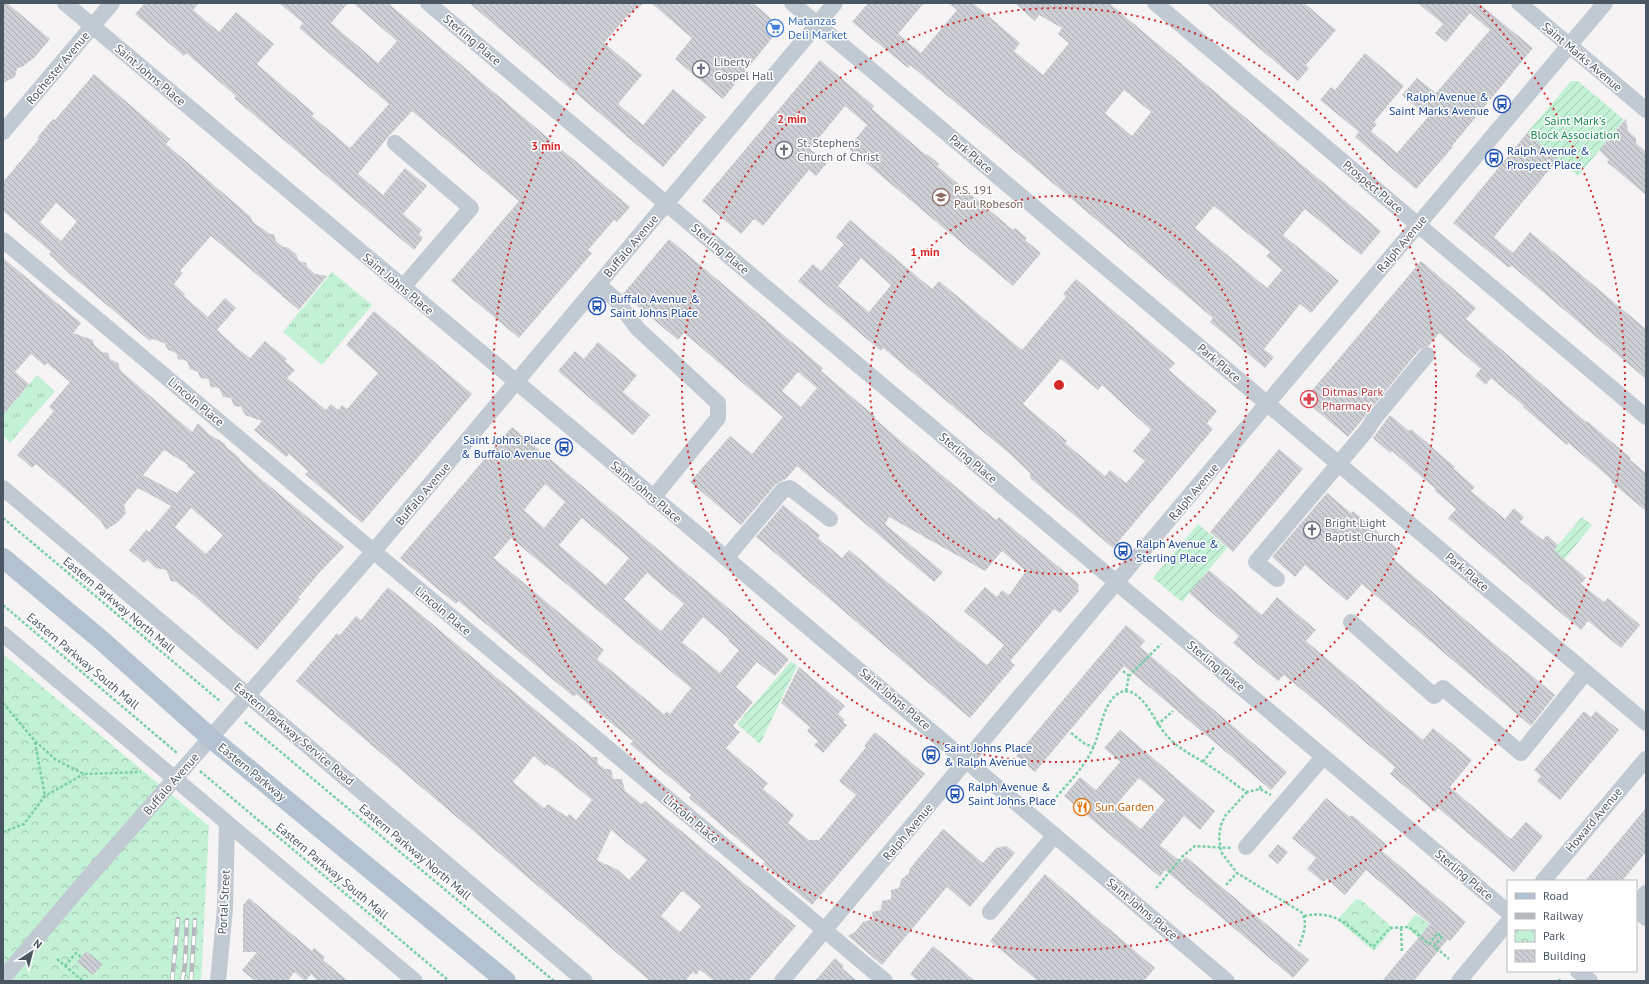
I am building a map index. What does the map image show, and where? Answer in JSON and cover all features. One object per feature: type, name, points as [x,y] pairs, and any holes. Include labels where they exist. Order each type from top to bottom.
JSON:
[{"type":"main road","name":"Eastern Parkway","points":[[3,558],[100,639],[212,739],[506,981]]},
{"type":"street","name":"Saint Johns Place","points":[[65,3],[967,760],[1227,981]]},
{"type":"street","name":"Rochester Avenue","points":[[3,132],[112,3]]},
{"type":"street","name":"Sterling Place","points":[[428,3],[1507,911]]},
{"type":"street","name":"Park Place","points":[[792,3],[1646,723]]},
{"type":"street","name":"Buffalo Avenue","points":[[3,978],[373,552],[835,3]]},
{"type":"street","name":"Prospect Place","points":[[1156,3],[1646,417]]},
{"type":"street","name":"Saint Marks Avenue","points":[[1519,3],[1646,110]]},
{"type":"street","name":"Ralph Avenue","points":[[782,981],[1605,3]]},
{"type":"street","points":[[396,143],[471,208],[403,287]]},
{"type":"street","name":"Lincoln Place","points":[[3,240],[885,981]]},
{"type":"street","points":[[599,285],[616,300],[638,329],[718,403],[718,418],[653,498]]},
{"type":"street","points":[[1278,579],[1256,562],[1339,464],[1427,355]]},
{"type":"street","name":"Eastern Parkway Service Road","points":[[3,488],[585,981]]},
{"type":"street","points":[[726,558],[783,490],[790,488],[830,519]]},
{"type":"street","points":[[1351,622],[1434,696],[1443,688],[1521,753],[1586,672]]},
{"type":"street","points":[[3,634],[415,981]]},
{"type":"street","points":[[1246,847],[1322,756]]},
{"type":"street","name":"Howard Avenue","points":[[1544,880],[1646,759]]},
{"type":"street","name":"Portal Street","points":[[218,981],[225,908],[227,823]]},
{"type":"street","points":[[990,912],[1055,835]]},
{"type":"street","points":[[1637,904],[1646,893]]},
{"type":"street","points":[[1637,911],[1646,918]]},
{"type":"street","points":[[1459,981],[1507,923]]},
{"type":"street","points":[[1579,972],[1590,981]]},
{"type":"path","name":"Eastern Parkway North Mall","points":[[3,518],[224,705]]},
{"type":"path","name":"Eastern Parkway South Mall","points":[[3,606],[170,746]]},
{"type":"path","points":[[1126,691],[1129,676],[1160,644]]},
{"type":"path","points":[[1123,671],[1129,676]]},
{"type":"path","points":[[1053,801],[1078,772],[1094,747],[1106,708],[1116,696],[1126,691],[1132,692],[1143,701],[1157,725],[1179,748],[1203,762],[1246,792]]},
{"type":"path","points":[[3,703],[35,741],[56,760],[84,774]]},
{"type":"path","points":[[1157,725],[1173,711]]},
{"type":"path","name":"Eastern Parkway North Mall","points":[[245,722],[554,981]]},
{"type":"path","points":[[1071,733],[1085,744],[1094,747]]},
{"type":"path","points":[[35,741],[45,796]]},
{"type":"path","points":[[1203,762],[1215,746]]},
{"type":"path","points":[[3,832],[24,824],[45,796],[84,774],[141,772]]},
{"type":"path","name":"Eastern Parkway South Mall","points":[[203,774],[449,981]]},
{"type":"path","points":[[1260,789],[1261,784]]},
{"type":"path","points":[[1277,790],[1272,795],[1260,789],[1246,792],[1226,816],[1221,825],[1220,849],[1237,873],[1291,905],[1304,916],[1324,914],[1341,920],[1373,947],[1390,928],[1409,927],[1429,944],[1438,934],[1442,937],[1434,946],[1449,959]]},
{"type":"path","points":[[1156,888],[1190,849],[1195,846],[1206,846],[1220,849],[1246,847]]},
{"type":"path","points":[[1226,885],[1237,873]]},
{"type":"path","points":[[1300,946],[1304,932],[1304,916]]},
{"type":"path","points":[[1401,928],[1402,953]]},
{"type":"path","points":[[65,966],[76,953],[81,957]]},
{"type":"path","points":[[57,959],[83,981]]},
{"type":"green space","name":"Saint Mark's Block Association","points":[[1571,81],[1578,81],[1624,120],[1578,176],[1527,133]]},
{"type":"green space","points":[[332,272],[372,305],[322,365],[283,332]]},
{"type":"green space","points":[[37,375],[55,391],[10,443],[3,436],[3,415]]},
{"type":"green space","points":[[1582,517],[1592,525],[1537,593],[1525,583]]},
{"type":"green space","points":[[1198,524],[1227,548],[1182,602],[1153,578]]},
{"type":"green space","points":[[3,654],[209,826],[201,981],[3,981]]},
{"type":"green space","points":[[791,661],[797,666],[760,744],[737,724]]},
{"type":"green space","points":[[1356,899],[1361,900],[1393,928],[1374,951],[1337,920]]},
{"type":"green space","points":[[1416,914],[1440,933],[1429,946],[1408,929],[1407,925]]},
{"type":"building","points":[[3,3],[7,3],[50,39],[35,57],[22,67],[17,68],[15,77],[3,83]]},
{"type":"building","points":[[145,3],[199,3],[193,10],[219,32],[236,12],[274,44],[257,64],[314,113],[312,116],[350,148],[389,104],[299,28],[303,23],[279,3],[348,3],[331,23],[378,63],[397,41],[353,3],[388,3],[630,207],[617,222],[614,220],[588,250],[592,253],[519,338],[451,281],[519,201],[412,111],[388,137],[358,174],[383,195],[405,168],[427,186],[403,214],[422,230],[419,234],[423,238],[414,250],[234,98],[236,96],[186,53],[184,56],[135,14]]},
{"type":"building","points":[[469,3],[644,3],[626,17],[604,43],[642,75],[618,104],[643,125],[673,89],[706,117],[663,167]]},
{"type":"building","points":[[651,3],[753,3],[781,27],[723,99],[675,59],[692,38]]},
{"type":"building","points":[[868,3],[924,3],[898,34],[921,53],[957,10],[948,3],[973,3],[1020,43],[1014,51],[1043,75],[1069,43],[1058,34],[1062,28],[1039,15],[1035,21],[1015,3],[1109,3],[1381,231],[1361,255],[1305,209],[1283,235],[1339,281],[1311,313],[1300,304],[1264,349],[1274,357],[1265,368],[1210,322],[1213,318],[1023,158],[910,65],[908,68],[852,22]],"holes":[[[1124,90],[1151,112],[1132,136],[1105,113]],[[1214,206],[1270,252],[1266,256],[1282,270],[1267,288],[1195,228]]]},
{"type":"building","points":[[1206,3],[1304,3],[1336,30],[1306,65],[1309,68],[1298,81]]},
{"type":"building","points":[[1418,3],[1478,3],[1533,48],[1452,146],[1453,147],[1416,189],[1355,137],[1359,132],[1320,100],[1331,87],[1335,90],[1365,53],[1404,86],[1374,122],[1377,124],[1371,131],[1397,153],[1428,117],[1402,95],[1417,78],[1436,93],[1490,30],[1470,13],[1446,42],[1435,33],[1443,24]]},
{"type":"building","points":[[820,60],[874,106],[872,109],[926,155],[927,154],[939,164],[937,166],[1013,230],[1015,228],[1027,238],[1025,240],[1041,253],[1013,286],[848,148],[867,125],[845,106],[810,149],[827,163],[816,176],[809,170],[763,226],[754,219],[741,234],[702,201]]},
{"type":"building","points":[[94,74],[170,139],[166,144],[251,217],[253,222],[270,234],[274,234],[276,241],[283,247],[287,247],[296,254],[299,261],[306,263],[307,267],[315,274],[327,276],[299,310],[211,236],[180,271],[183,273],[174,284],[185,294],[184,296],[208,317],[225,298],[236,308],[217,330],[250,358],[265,341],[287,359],[285,361],[295,370],[287,378],[326,410],[331,404],[338,410],[342,405],[347,409],[378,373],[346,345],[374,311],[472,394],[362,523],[305,474],[308,471],[289,454],[286,457],[254,430],[262,421],[245,415],[241,407],[234,406],[231,398],[223,397],[219,388],[211,387],[208,379],[200,378],[198,372],[190,369],[187,361],[178,359],[176,353],[168,350],[164,343],[152,339],[150,341],[72,276],[49,254],[51,252],[3,211],[3,182],[39,139],[37,138],[53,119],[55,120]],"holes":[[[56,203],[77,221],[61,241],[40,222]]]},
{"type":"building","points":[[1626,119],[1628,131],[1636,138],[1636,143],[1646,152],[1646,195],[1607,162],[1609,160],[1599,150]]},
{"type":"building","points":[[1527,133],[1558,159],[1494,237],[1513,253],[1530,232],[1646,329],[1646,379],[1512,266],[1508,267],[1453,223]]},
{"type":"building","points":[[850,220],[932,289],[939,281],[1022,350],[1066,297],[1063,294],[1076,279],[1175,363],[1169,370],[1217,411],[1207,423],[1213,429],[1113,548],[1030,478],[1030,473],[1011,455],[883,348],[881,351],[798,281],[813,264],[821,271],[844,244],[836,237]],"holes":[[[861,258],[891,285],[869,312],[838,286]],[[1061,359],[1098,390],[1102,385],[1151,430],[1133,451],[1145,461],[1126,483],[1110,470],[1105,476],[1065,443],[1067,441],[1023,404]]]},
{"type":"building","points":[[669,239],[823,368],[821,371],[876,417],[874,418],[908,447],[996,520],[999,517],[1078,583],[1079,591],[1060,613],[1054,609],[1010,661],[1015,665],[970,718],[756,537],[783,505],[820,535],[818,538],[842,558],[849,550],[987,665],[1004,645],[964,611],[985,587],[997,597],[1002,590],[1009,595],[1026,571],[1002,551],[985,571],[889,517],[885,524],[943,572],[934,582],[797,466],[786,479],[776,484],[741,525],[690,482],[730,436],[752,454],[783,417],[684,333],[678,340],[623,294]],"holes":[[[798,372],[817,388],[801,407],[782,391]]]},
{"type":"building","points":[[3,258],[81,323],[73,333],[93,340],[94,345],[102,352],[108,353],[110,359],[118,363],[121,371],[192,432],[198,423],[210,435],[224,443],[226,447],[239,457],[241,461],[261,479],[344,547],[319,573],[298,598],[300,599],[257,650],[192,594],[176,582],[171,581],[166,570],[156,568],[147,560],[144,563],[129,550],[146,530],[149,532],[171,506],[138,488],[124,505],[126,513],[118,522],[106,530],[101,521],[36,464],[32,468],[17,455],[54,411],[49,407],[70,382],[47,363],[45,366],[31,354],[15,372],[29,384],[3,415]],"holes":[[[164,450],[188,465],[187,467],[195,472],[177,493],[143,475]],[[191,508],[223,535],[206,554],[175,527]]]},
{"type":"building","points":[[1421,261],[1476,308],[1466,319],[1586,422],[1587,421],[1631,458],[1630,460],[1646,473],[1646,511],[1611,482],[1612,480],[1590,461],[1568,443],[1567,445],[1491,378],[1486,385],[1475,376],[1481,369],[1439,333],[1429,346],[1420,349],[1348,437],[1304,400]]},
{"type":"building","points":[[598,342],[637,375],[623,392],[650,415],[633,435],[558,371],[575,351],[584,359]]},
{"type":"building","points":[[1390,415],[1409,431],[1411,429],[1455,467],[1453,468],[1475,487],[1471,491],[1505,519],[1514,508],[1524,517],[1520,522],[1543,540],[1547,535],[1558,545],[1554,550],[1586,578],[1581,584],[1604,602],[1608,598],[1640,625],[1621,648],[1588,621],[1581,630],[1448,518],[1456,509],[1434,490],[1436,489],[1392,451],[1390,453],[1373,438]]},
{"type":"building","points":[[512,427],[789,659],[775,676],[757,662],[736,687],[753,702],[733,726],[740,732],[726,748],[768,783],[763,789],[794,815],[788,823],[809,840],[819,840],[856,795],[839,781],[866,747],[864,746],[875,732],[925,774],[812,905],[763,864],[765,862],[689,798],[691,795],[630,744],[633,741],[576,694],[574,697],[458,601],[456,604],[400,558]],"holes":[[[545,484],[565,502],[544,528],[524,510]],[[582,518],[629,558],[606,585],[559,545]],[[511,538],[691,688],[670,714],[667,711],[664,714],[597,659],[604,650],[494,558]],[[647,573],[684,604],[661,631],[624,599]],[[703,617],[730,640],[728,641],[739,650],[720,673],[682,642]]]},
{"type":"building","points":[[1279,449],[1303,469],[1233,552],[1210,532]]},
{"type":"building","points":[[1327,493],[1351,513],[1353,511],[1399,550],[1392,558],[1555,695],[1531,726],[1362,584],[1347,601],[1305,565],[1295,577],[1272,557]]},
{"type":"building","points":[[1209,570],[1262,615],[1277,597],[1316,630],[1306,641],[1423,740],[1433,728],[1472,760],[1450,787],[1511,839],[1526,822],[1543,836],[1514,872],[1438,808],[1435,812],[1390,774],[1395,767],[1284,675],[1278,681],[1233,643],[1239,636],[1189,593]]},
{"type":"building","points":[[388,587],[592,757],[597,757],[598,764],[605,769],[611,769],[613,779],[622,779],[625,791],[642,804],[645,801],[796,926],[748,981],[714,981],[700,970],[696,975],[693,972],[685,981],[650,981],[296,681],[337,633],[340,635],[356,616],[361,620]],"holes":[[[534,756],[545,766],[547,764],[558,772],[592,800],[576,820],[569,814],[567,817],[548,804],[544,808],[513,782]],[[611,830],[647,860],[629,880],[618,870],[597,860]],[[682,891],[701,906],[680,932],[661,916]]]},
{"type":"building","points":[[1126,625],[1145,641],[1140,647],[1287,772],[1271,790],[1124,666],[1035,772],[1016,756]]},
{"type":"building","points":[[799,667],[845,706],[838,714],[845,720],[843,722],[847,725],[823,753],[814,745],[818,741],[807,731],[810,727],[781,703]]},
{"type":"building","points":[[1584,711],[1591,717],[1596,711],[1619,730],[1560,800],[1537,781],[1541,776],[1534,770]]},
{"type":"building","points":[[1120,730],[1215,811],[1200,830],[1184,816],[1160,845],[1181,862],[1186,857],[1309,960],[1293,978],[1165,870],[1160,877],[1064,796],[1080,777],[1096,790],[1120,762],[1104,748]],"holes":[[[1139,778],[1165,800],[1141,829],[1114,807]]]},
{"type":"building","points":[[1326,798],[1350,817],[1352,815],[1387,845],[1382,851],[1466,922],[1450,941],[1448,939],[1414,981],[1382,981],[1430,924],[1366,870],[1345,895],[1327,879],[1323,882],[1307,869],[1316,858],[1292,838]]},
{"type":"building","points":[[1646,808],[1646,852],[1623,880],[1586,880]]},
{"type":"building","points":[[943,829],[983,863],[996,848],[1007,846],[1015,853],[970,907],[947,887],[882,965],[848,936],[855,932],[863,922],[873,919],[872,912],[881,910],[882,901],[891,899],[891,890],[899,888],[901,880],[909,873],[909,870]]},
{"type":"building","points":[[1278,844],[1288,852],[1278,864],[1268,856]]},
{"type":"building","points":[[1045,874],[1155,968],[1144,981],[1038,981],[990,941]]},
{"type":"building","points":[[249,898],[312,951],[314,948],[325,957],[323,960],[348,981],[318,981],[311,974],[305,981],[294,972],[288,981],[255,981],[242,970],[257,952],[243,952],[243,905]]},
{"type":"building","points":[[933,946],[975,981],[918,981],[910,974]]},
{"type":"building","points":[[86,951],[103,964],[93,975],[77,962]]},
{"type":"building","points":[[835,958],[844,966],[842,968],[857,981],[815,981]]},
{"type":"railway","points":[[172,981],[178,919]]},
{"type":"railway","points":[[182,981],[185,965],[187,920]]},
{"type":"railway","points":[[191,981],[195,920]]},
{"type":"place","name":"Matanzas Deli Market","points":[[775,28]]},
{"type":"place","name":"Liberty Gospel Hall","points":[[701,69]]},
{"type":"place","name":"Ralph Avenue & Saint Marks Avenue","points":[[1502,104]]},
{"type":"place","name":"St. Stephens Church of Christ","points":[[784,150]]},
{"type":"place","name":"Ralph Avenue & Prospect Place","points":[[1494,158]]},
{"type":"place","name":"P.S. 191 Paul Robeson","points":[[941,197]]},
{"type":"place","name":"Buffalo Avenue & Saint Johns Place","points":[[597,306]]},
{"type":"place","name":"Ditmas Park Pharmacy","points":[[1309,399]]},
{"type":"place","name":"Saint Johns Place & Buffalo Avenue","points":[[564,447]]},
{"type":"place","name":"Bright Light Baptist Church","points":[[1312,530]]},
{"type":"place","name":"Ralph Avenue & Sterling Place","points":[[1123,551]]},
{"type":"place","name":"Saint Johns Place & Ralph Avenue","points":[[931,755]]},
{"type":"place","name":"Ralph Avenue & Saint Johns Place","points":[[955,794]]},
{"type":"place","name":"Sun Garden","points":[[1082,807]]}]
